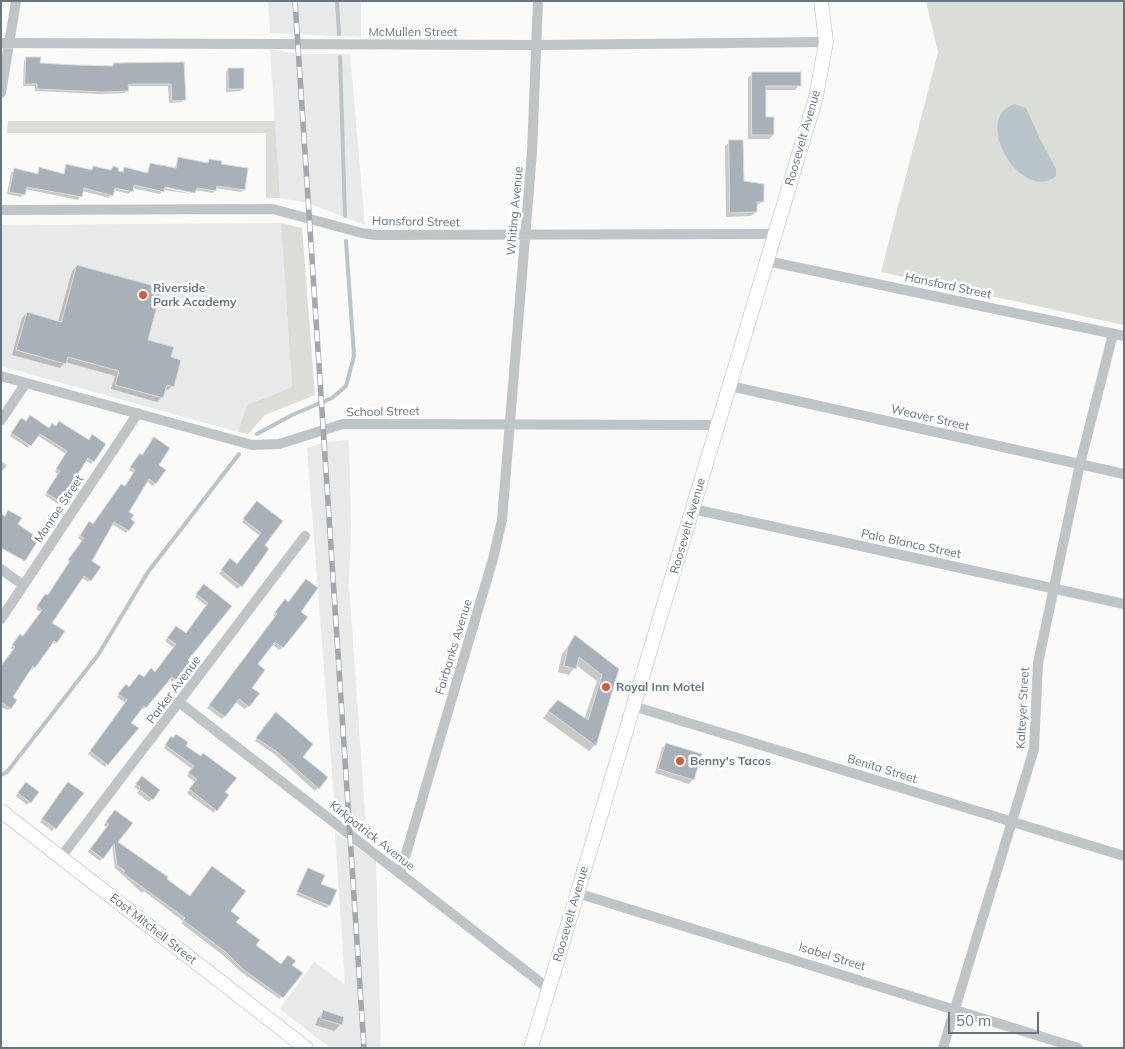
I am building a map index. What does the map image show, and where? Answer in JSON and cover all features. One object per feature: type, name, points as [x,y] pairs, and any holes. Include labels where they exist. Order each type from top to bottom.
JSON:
[{"type":"main road","name":"Roosevelt Avenue","points":[[530,1048],[816,97],[826,42],[821,1]]},
{"type":"main road","name":"East Mitchell Street","points":[[1,811],[306,1048]]},
{"type":"street","points":[[1,93],[6,43],[16,1]]},
{"type":"street","name":"Whiting Avenue","points":[[511,423],[526,235],[538,45],[538,1]]},
{"type":"street","name":"McMullen Street","points":[[6,43],[538,45],[826,42]]},
{"type":"street","name":"Hansford Street","points":[[1,210],[273,209],[375,235],[774,234]]},
{"type":"street","name":"Hansford Street","points":[[767,260],[1124,336]]},
{"type":"street","name":"Kalteyer Street","points":[[943,1048],[1034,749],[1035,682],[1052,587],[1112,334]]},
{"type":"street","name":"School Street","points":[[1,376],[252,445],[264,446],[279,444],[344,424],[718,425]]},
{"type":"street","points":[[1,420],[26,382]]},
{"type":"street","name":"Weaver Street","points":[[730,386],[1124,474]]},
{"type":"street","name":"Monroe Street","points":[[1,619],[138,413]]},
{"type":"street","name":"Fairbanks Avenue","points":[[400,874],[493,559],[502,520],[511,423]]},
{"type":"street","name":"Palo Blanco Street","points":[[693,509],[1124,604]]},
{"type":"street","name":"Parker Avenue","points":[[61,857],[180,703],[305,536]]},
{"type":"street","points":[[1,569],[23,586]]},
{"type":"street","name":"Kirkpatrick Avenue","points":[[180,703],[549,989]]},
{"type":"street","name":"Benita Street","points":[[633,706],[1124,856]]},
{"type":"street","name":"Isabel Street","points":[[577,893],[955,1008],[1078,1048]]},
{"type":"shaded area","points":[[268,1],[361,1],[361,37],[270,33]]},
{"type":"shaded area","points":[[926,1],[1124,1],[1124,325],[881,272],[938,52]]},
{"type":"shaded area","points":[[270,49],[298,54],[350,54],[365,225],[308,203],[280,198]]},
{"type":"shaded area","points":[[1014,104],[1026,108],[1056,169],[1056,176],[1043,182],[1029,179],[1017,170],[1006,156],[999,141],[997,126],[1002,113]]},
{"type":"shaded area","points":[[8,121],[275,121],[280,198],[266,198],[266,133],[7,133]]},
{"type":"shaded area","name":"Riverside Park Academy","points":[[281,223],[292,387],[247,405],[238,432],[1,366],[1,225]]},
{"type":"shaded area","points":[[281,223],[302,228],[315,395],[265,415],[248,434],[238,432],[247,405],[292,387]]},
{"type":"shaded area","points":[[349,440],[351,527],[349,585],[367,840],[335,813],[307,448],[325,442]]},
{"type":"shaded area","points":[[335,833],[376,861],[381,1048],[330,1048],[280,1009],[314,962],[345,984]]},
{"type":"building","points":[[26,57],[41,57],[40,63],[76,65],[113,66],[113,63],[184,62],[186,100],[172,101],[171,84],[132,84],[128,85],[129,91],[104,92],[37,89],[37,84],[25,84]]},
{"type":"building","points":[[228,68],[244,68],[244,89],[229,89]]},
{"type":"building","points":[[752,72],[801,72],[801,86],[766,86],[766,117],[774,117],[774,135],[752,135]]},
{"type":"building","points":[[729,140],[743,140],[744,181],[764,184],[764,202],[757,202],[757,212],[730,213]]},
{"type":"building","points":[[178,157],[208,163],[209,159],[222,161],[221,164],[248,168],[245,190],[217,186],[216,191],[197,188],[195,193],[165,187],[164,192],[134,185],[133,192],[115,188],[113,196],[84,188],[82,197],[27,187],[25,195],[9,192],[14,168],[38,174],[39,167],[64,174],[66,164],[92,170],[93,166],[111,170],[113,166],[119,168],[118,171],[123,172],[124,167],[148,173],[150,163],[176,168]]},
{"type":"building","points":[[77,265],[162,288],[148,340],[174,347],[171,357],[181,360],[174,387],[167,385],[163,398],[115,385],[119,371],[68,357],[66,364],[16,350],[27,312],[61,322]]},
{"type":"building","points":[[30,415],[49,428],[52,423],[56,426],[59,421],[89,440],[92,434],[106,444],[94,462],[88,458],[61,502],[46,493],[60,471],[56,469],[67,451],[40,434],[31,446],[11,433],[21,418],[26,421]]},
{"type":"building","points":[[154,437],[170,448],[159,465],[166,470],[156,484],[149,479],[129,512],[134,515],[131,519],[135,522],[129,531],[114,522],[92,561],[101,567],[91,581],[84,576],[52,623],[65,631],[57,643],[54,641],[35,668],[33,666],[13,697],[17,700],[11,709],[1,702],[1,666],[15,647],[12,645],[20,634],[23,636],[42,610],[37,606],[45,594],[48,595],[70,561],[68,560],[84,538],[80,536],[89,521],[93,524],[121,484],[125,486],[135,470],[130,467],[140,453],[142,455]]},
{"type":"building","points":[[257,501],[283,521],[265,545],[269,549],[242,587],[221,570],[230,558],[237,564],[261,533],[243,519]]},
{"type":"building","points":[[8,510],[22,518],[18,524],[39,539],[25,561],[1,548],[1,514],[5,516]]},
{"type":"building","points":[[306,579],[318,588],[301,612],[308,617],[283,648],[275,642],[258,664],[265,670],[252,688],[260,693],[249,707],[239,699],[225,717],[209,705],[277,614],[275,612],[285,599],[288,602]]},
{"type":"building","points":[[204,584],[232,606],[188,660],[190,662],[176,680],[172,677],[146,708],[144,706],[131,723],[139,728],[108,765],[90,751],[127,700],[118,694],[126,684],[129,687],[139,674],[144,677],[151,668],[155,672],[176,644],[167,638],[176,626],[186,633],[208,603],[196,594]]},
{"type":"building","name":"Royal Inn Motel","points":[[575,635],[619,669],[596,746],[548,711],[558,700],[588,720],[602,675],[579,657],[576,669],[564,666],[568,647]]},
{"type":"building","points":[[276,712],[313,744],[303,757],[328,777],[319,789],[276,751],[256,738]]},
{"type":"building","points":[[176,734],[188,742],[186,746],[201,756],[203,753],[237,778],[225,792],[229,795],[217,811],[189,789],[197,779],[188,773],[194,766],[165,745],[171,736],[173,738]]},
{"type":"building","name":"Benny's Tacos","points":[[666,743],[702,754],[694,780],[658,769]]},
{"type":"building","points":[[142,776],[160,790],[153,800],[139,789],[140,787],[136,784]]},
{"type":"building","points":[[26,782],[39,792],[31,803],[18,793]]},
{"type":"building","points":[[68,782],[84,793],[56,829],[42,819]]},
{"type":"building","points":[[115,810],[133,823],[118,842],[168,877],[167,879],[190,896],[212,866],[246,891],[231,911],[240,918],[236,922],[260,940],[256,945],[281,964],[288,955],[296,961],[292,965],[303,973],[283,998],[244,970],[227,953],[183,920],[185,918],[123,873],[125,871],[117,865],[114,844],[103,859],[90,849],[109,824],[106,822]]},
{"type":"building","points":[[308,868],[325,875],[321,884],[337,890],[330,906],[297,892]]},
{"type":"building","points":[[323,1010],[344,1017],[342,1025],[321,1019]]},
{"type":"waterway","points":[[337,1],[339,34]]},
{"type":"waterway","points":[[340,57],[345,216]]},
{"type":"waterway","points":[[257,434],[292,415],[332,398],[346,386],[354,356],[346,241]]},
{"type":"waterway","points":[[1,775],[7,772],[98,655],[148,572],[239,454]]},
{"type":"railway","points":[[295,1],[364,1048]]},
{"type":"place","name":"Riverside Park Academy","points":[[143,295]]},
{"type":"place","name":"Royal Inn Motel","points":[[606,687]]},
{"type":"place","name":"Benny's Tacos","points":[[680,761]]}]
